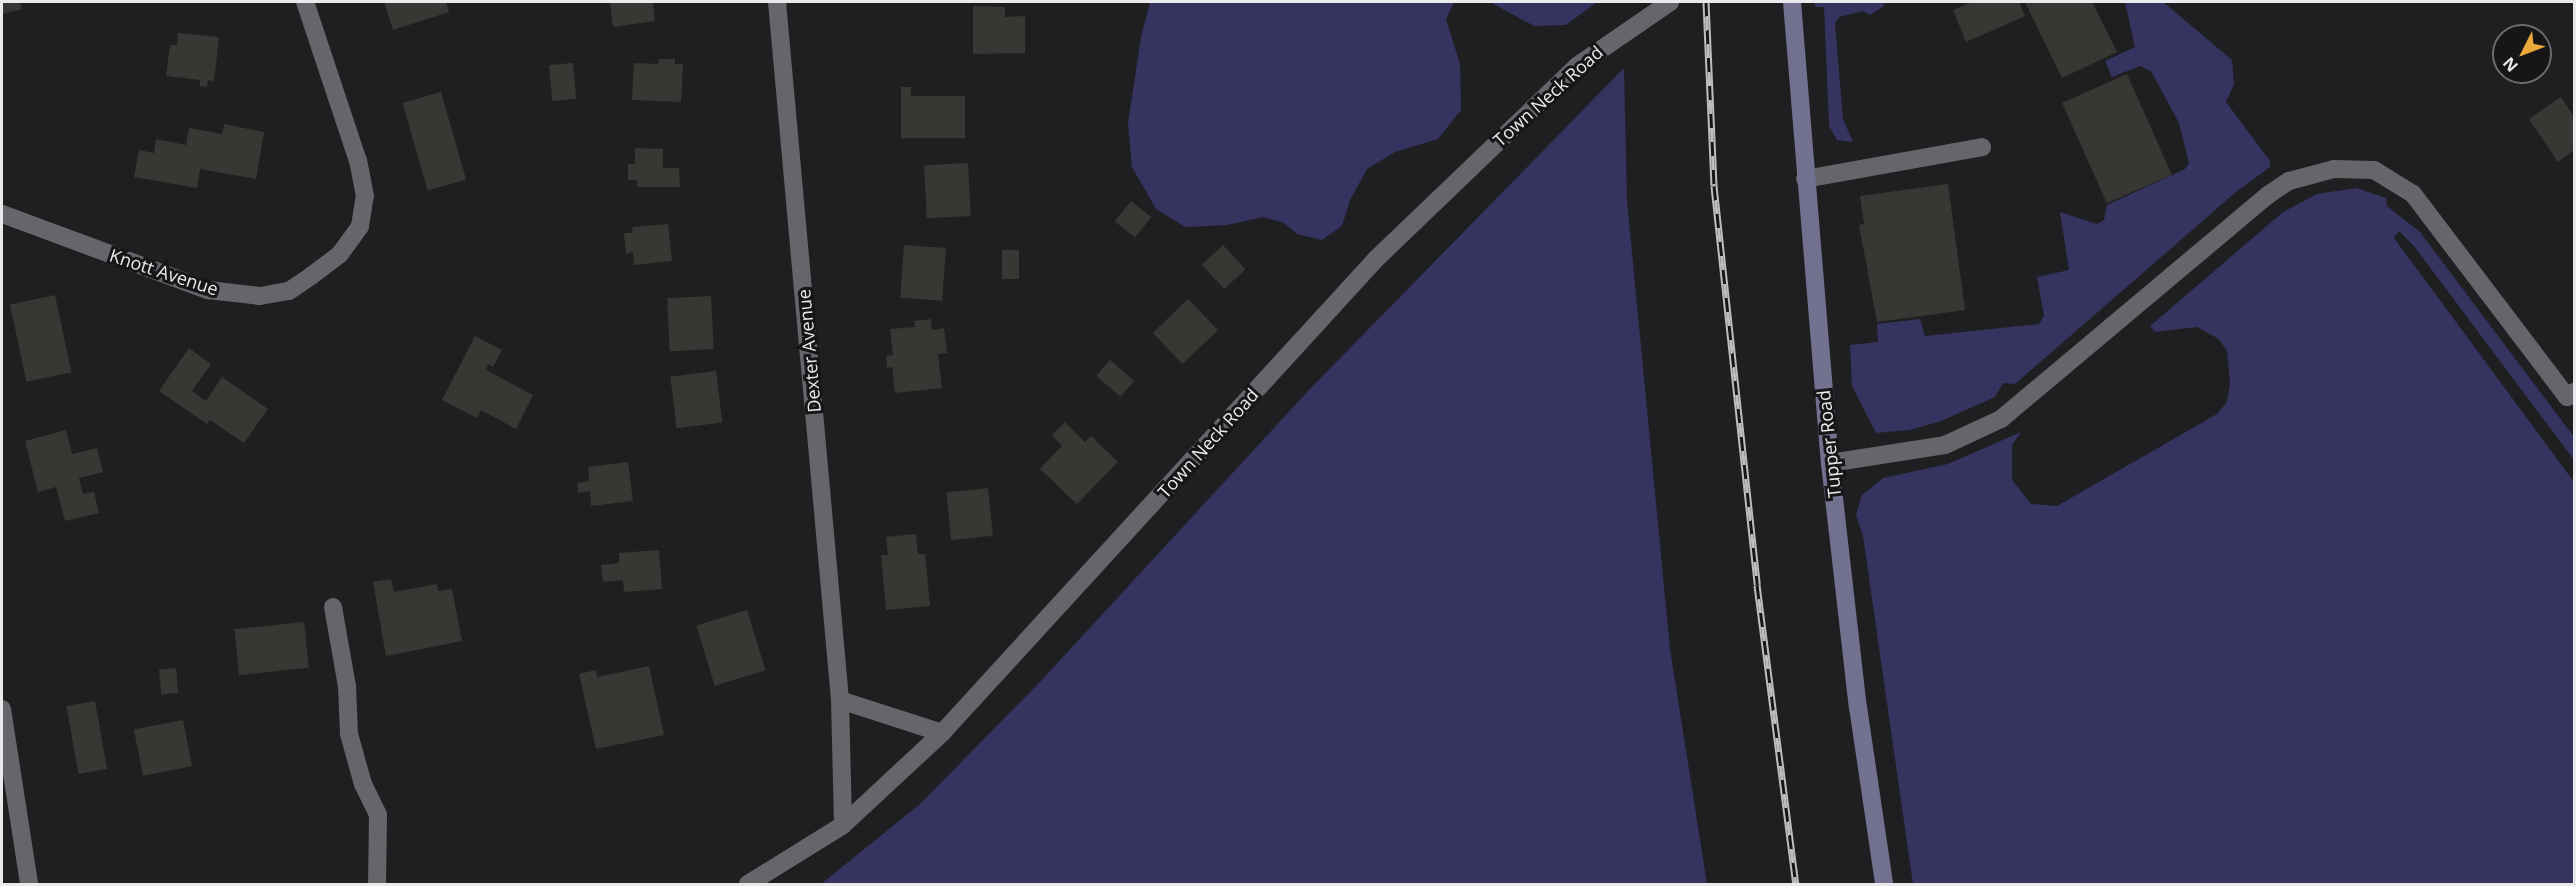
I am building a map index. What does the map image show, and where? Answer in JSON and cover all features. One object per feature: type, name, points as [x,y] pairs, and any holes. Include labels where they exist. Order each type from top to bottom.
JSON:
[{"type":"main road","name":"Tupper Road","points":[[1792,2],[1830,463],[1858,707],[1884,885]]},
{"type":"street","name":"Knott Avenue","points":[[2,214],[208,290],[260,296],[289,291],[311,276],[340,254],[360,226],[365,196],[358,161],[305,2]]},
{"type":"street","name":"Dexter Avenue","points":[[777,2],[840,700],[843,825]]},
{"type":"street","name":"Town Neck Road","points":[[748,885],[843,825],[942,733],[1377,258],[1548,92],[1584,61],[1670,2]]},
{"type":"street","points":[[1805,179],[1982,147]]},
{"type":"street","points":[[1830,463],[1945,445],[2001,419],[2268,195],[2304,176],[2355,167],[2384,175],[2413,194],[2572,398]]},
{"type":"street","points":[[333,607],[347,687],[349,734],[363,784],[378,815],[377,885]]},
{"type":"street","points":[[840,700],[942,733]]},
{"type":"street","points":[[2,709],[29,885]]},
{"type":"shaded area","points":[[1150,2],[1454,2],[1446,19],[1460,64],[1461,110],[1438,139],[1395,152],[1367,169],[1350,200],[1342,226],[1322,240],[1297,234],[1284,223],[1263,217],[1227,225],[1185,227],[1156,209],[1132,167],[1128,123],[1141,37]]},
{"type":"shaded area","points":[[1490,2],[1597,2],[1566,25],[1534,26]]},
{"type":"shaded area","points":[[1815,2],[1882,2],[1884,6],[1870,15],[1863,11],[1839,17],[1835,23],[1843,119],[1853,142],[1837,140],[1829,126],[1824,7],[1815,7]]},
{"type":"shaded area","points":[[2125,2],[2163,2],[2232,60],[2234,84],[2226,102],[2270,161],[2270,167],[2236,192],[2015,384],[2003,383],[1995,397],[1941,421],[1910,430],[1876,433],[1852,386],[1850,345],[1878,342],[1877,324],[1920,319],[1925,336],[2039,324],[2044,316],[2037,277],[2069,270],[2060,212],[2097,224],[2104,220],[2107,205],[2185,169],[2189,163],[2179,123],[2151,71],[2140,66],[2112,77],[2105,61],[2135,47]]},
{"type":"shaded area","points":[[1624,68],[1627,201],[1670,649],[1707,884],[821,884],[920,804],[1039,683],[1309,390]]},
{"type":"shaded area","points":[[2356,188],[2386,198],[2387,206],[2420,232],[2574,437],[2574,460],[2414,246],[2399,231],[2394,238],[2574,482],[2574,884],[1913,884],[1863,536],[1856,515],[1862,495],[1883,478],[1948,464],[2021,432],[2012,445],[2012,480],[2031,504],[2057,506],[2217,414],[2227,402],[2230,383],[2227,351],[2219,339],[2197,327],[2155,332],[2150,326],[2283,212],[2317,194]]},
{"type":"building","points":[[2,2],[20,2],[22,9],[2,14]]},
{"type":"building","points":[[384,2],[446,2],[449,12],[393,30]]},
{"type":"building","points":[[610,2],[653,2],[655,21],[613,27]]},
{"type":"building","points":[[1972,2],[2019,2],[2025,16],[1966,42],[1953,10]]},
{"type":"building","points":[[2025,2],[2092,2],[2117,52],[2062,78]]},
{"type":"building","points":[[973,6],[1005,7],[1005,17],[1025,16],[1025,53],[973,54]]},
{"type":"building","points":[[178,33],[219,37],[214,81],[208,80],[207,87],[200,86],[200,80],[166,76],[170,45],[177,45]]},
{"type":"building","points":[[659,59],[675,59],[675,64],[683,64],[681,102],[632,100],[634,63],[658,64]]},
{"type":"building","points":[[573,63],[576,99],[552,101],[549,65]]},
{"type":"building","points":[[2127,74],[2172,174],[2107,203],[2062,103]]},
{"type":"building","points":[[901,87],[911,87],[911,96],[965,96],[965,138],[901,138]]},
{"type":"building","points":[[441,92],[466,179],[428,191],[403,103]]},
{"type":"building","points":[[2561,97],[2574,117],[2574,150],[2558,162],[2529,119]]},
{"type":"building","points":[[224,124],[264,132],[256,179],[200,169],[197,188],[134,177],[139,150],[154,153],[156,139],[186,145],[189,128],[222,134]]},
{"type":"building","points":[[635,148],[663,149],[663,168],[679,168],[680,187],[637,187],[637,180],[628,180],[628,164],[635,164]]},
{"type":"building","points":[[968,163],[971,216],[927,218],[924,165]]},
{"type":"building","points":[[1948,184],[1965,310],[1877,322],[1859,225],[1864,224],[1860,196]]},
{"type":"building","points":[[1131,201],[1151,217],[1135,238],[1115,221]]},
{"type":"building","points":[[668,224],[672,261],[634,265],[633,252],[626,254],[624,233],[633,233],[632,227]]},
{"type":"building","points":[[904,245],[946,248],[942,301],[900,298]]},
{"type":"building","points":[[1223,245],[1246,269],[1224,289],[1202,265]]},
{"type":"building","points":[[1002,250],[1019,250],[1019,279],[1002,279]]},
{"type":"building","points":[[55,295],[71,372],[26,382],[10,305]]},
{"type":"building","points":[[711,296],[714,349],[670,351],[667,298]]},
{"type":"building","points":[[1188,299],[1218,330],[1183,364],[1153,333]]},
{"type":"building","points":[[931,319],[932,330],[944,328],[947,353],[938,354],[942,388],[895,393],[892,367],[887,368],[886,356],[893,355],[890,329],[915,327],[914,321]]},
{"type":"building","points":[[475,336],[502,350],[493,367],[488,364],[486,370],[533,395],[516,429],[481,410],[477,418],[442,400]]},
{"type":"building","points":[[189,348],[211,364],[192,391],[206,401],[222,377],[268,409],[244,443],[210,420],[207,424],[159,391]]},
{"type":"building","points":[[1110,360],[1134,381],[1120,397],[1096,376]]},
{"type":"building","points":[[716,371],[722,423],[677,428],[670,377]]},
{"type":"building","points":[[1065,422],[1085,442],[1091,436],[1118,462],[1077,504],[1040,469],[1062,446],[1052,435]]},
{"type":"building","points":[[66,430],[72,454],[97,448],[103,472],[79,478],[83,494],[94,492],[99,513],[65,521],[56,487],[38,492],[25,441]]},
{"type":"building","points":[[628,462],[633,501],[591,506],[590,491],[578,493],[577,483],[589,481],[588,467]]},
{"type":"building","points":[[988,488],[993,536],[951,540],[946,492]]},
{"type":"building","points":[[916,534],[918,554],[925,554],[930,606],[886,610],[881,555],[888,555],[886,537]]},
{"type":"building","points":[[659,550],[662,589],[624,592],[623,580],[603,582],[601,565],[619,563],[619,553]]},
{"type":"building","points":[[391,579],[394,592],[437,584],[438,591],[452,589],[462,641],[386,656],[373,582]]},
{"type":"building","points":[[747,610],[765,670],[715,686],[696,625]]},
{"type":"building","points":[[304,622],[309,668],[239,675],[234,629]]},
{"type":"building","points":[[649,666],[664,735],[596,749],[579,674],[596,670],[597,677]]},
{"type":"building","points":[[176,668],[178,693],[161,694],[159,669]]},
{"type":"building","points":[[95,701],[107,769],[78,774],[66,706]]},
{"type":"building","points":[[183,720],[192,766],[143,776],[134,730]]},
{"type":"railway","points":[[1706,2],[1714,186],[1757,585],[1796,884]]}]
